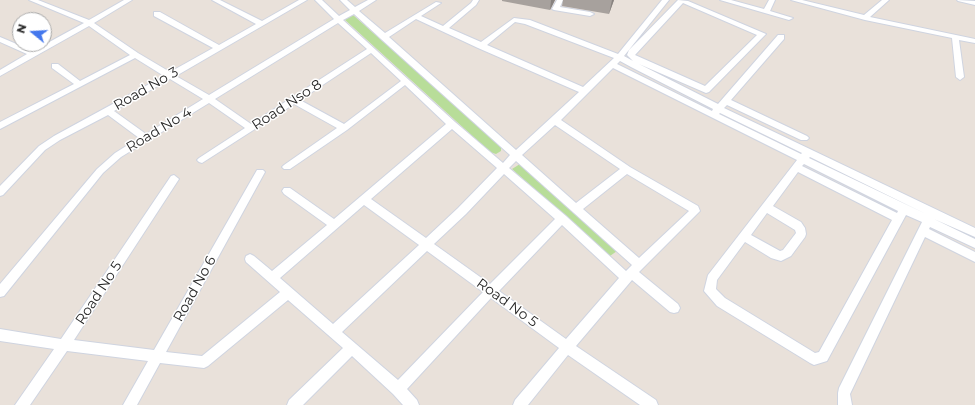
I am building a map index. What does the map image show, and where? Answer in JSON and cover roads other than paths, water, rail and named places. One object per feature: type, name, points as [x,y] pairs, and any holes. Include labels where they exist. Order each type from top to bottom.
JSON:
[{"type":"street","points":[[32,0],[89,22],[135,55],[171,75],[251,128]]},
{"type":"street","points":[[0,73],[128,0]]},
{"type":"street","points":[[215,0],[262,24]]},
{"type":"street","points":[[318,0],[452,124],[562,219],[632,272],[674,308]]},
{"type":"street","points":[[343,0],[577,208],[632,272]]},
{"type":"street","name":"Road No 4","points":[[0,292],[100,171],[118,155],[339,19],[373,0]]},
{"type":"street","points":[[443,29],[474,4],[476,0]]},
{"type":"street","points":[[560,0],[556,9],[590,14]]},
{"type":"street","points":[[333,332],[462,211],[516,154],[555,120],[615,60],[666,0]]},
{"type":"street","points":[[724,0],[788,18]]},
{"type":"street","points":[[766,12],[772,0]]},
{"type":"street","points":[[794,0],[865,18],[975,41]]},
{"type":"street","points":[[865,18],[886,0]]},
{"type":"street","points":[[960,0],[975,3]]},
{"type":"street","name":"Road No 3","points":[[0,192],[49,143],[262,24],[298,1]]},
{"type":"street","points":[[636,62],[631,55],[632,52],[681,1],[762,34],[706,90],[648,68]]},
{"type":"street","points":[[384,37],[415,16],[438,3]]},
{"type":"street","points":[[157,14],[219,48]]},
{"type":"street","points":[[415,16],[584,91]]},
{"type":"street","points":[[481,46],[514,20],[519,20],[615,60],[636,62],[719,108],[802,159],[902,214],[975,233]]},
{"type":"street","points":[[954,36],[960,77]]},
{"type":"street","points":[[719,108],[781,37]]},
{"type":"street","points":[[0,39],[33,54]]},
{"type":"street","name":"Road Nso 8","points":[[202,160],[372,49]]},
{"type":"street","points":[[0,126],[135,55]]},
{"type":"street","points":[[615,60],[626,71],[719,108],[804,138]]},
{"type":"street","points":[[626,71],[636,62]]},
{"type":"street","points":[[54,66],[79,84]]},
{"type":"street","points":[[287,167],[344,128],[406,81]]},
{"type":"street","points":[[294,100],[344,128]]},
{"type":"street","points":[[108,111],[144,138]]},
{"type":"street","points":[[520,405],[567,347],[632,272],[695,211],[626,169],[555,120]]},
{"type":"street","points":[[272,278],[452,124]]},
{"type":"street","points":[[802,159],[712,278],[710,291],[721,302],[814,359],[823,357],[902,214]]},
{"type":"street","points":[[802,159],[975,244]]},
{"type":"street","points":[[577,208],[626,169]]},
{"type":"street","name":"Road No 6","points":[[130,405],[260,172]]},
{"type":"street","name":"Road No 5","points":[[22,405],[64,345],[174,179]]},
{"type":"street","points":[[287,191],[334,225]]},
{"type":"street","name":"Road No 5","points":[[364,199],[567,347],[651,405]]},
{"type":"street","points":[[744,236],[775,255],[781,256],[787,253],[801,234],[800,228],[797,225],[766,206]]},
{"type":"street","points":[[398,389],[562,219]]},
{"type":"street","points":[[928,221],[975,257]]},
{"type":"street","points":[[845,405],[844,393],[928,221]]},
{"type":"street","points":[[250,258],[398,389],[412,405]]},
{"type":"street","points":[[0,335],[64,345],[204,362],[288,292]]},
{"type":"street","points":[[294,405],[352,348]]}]
